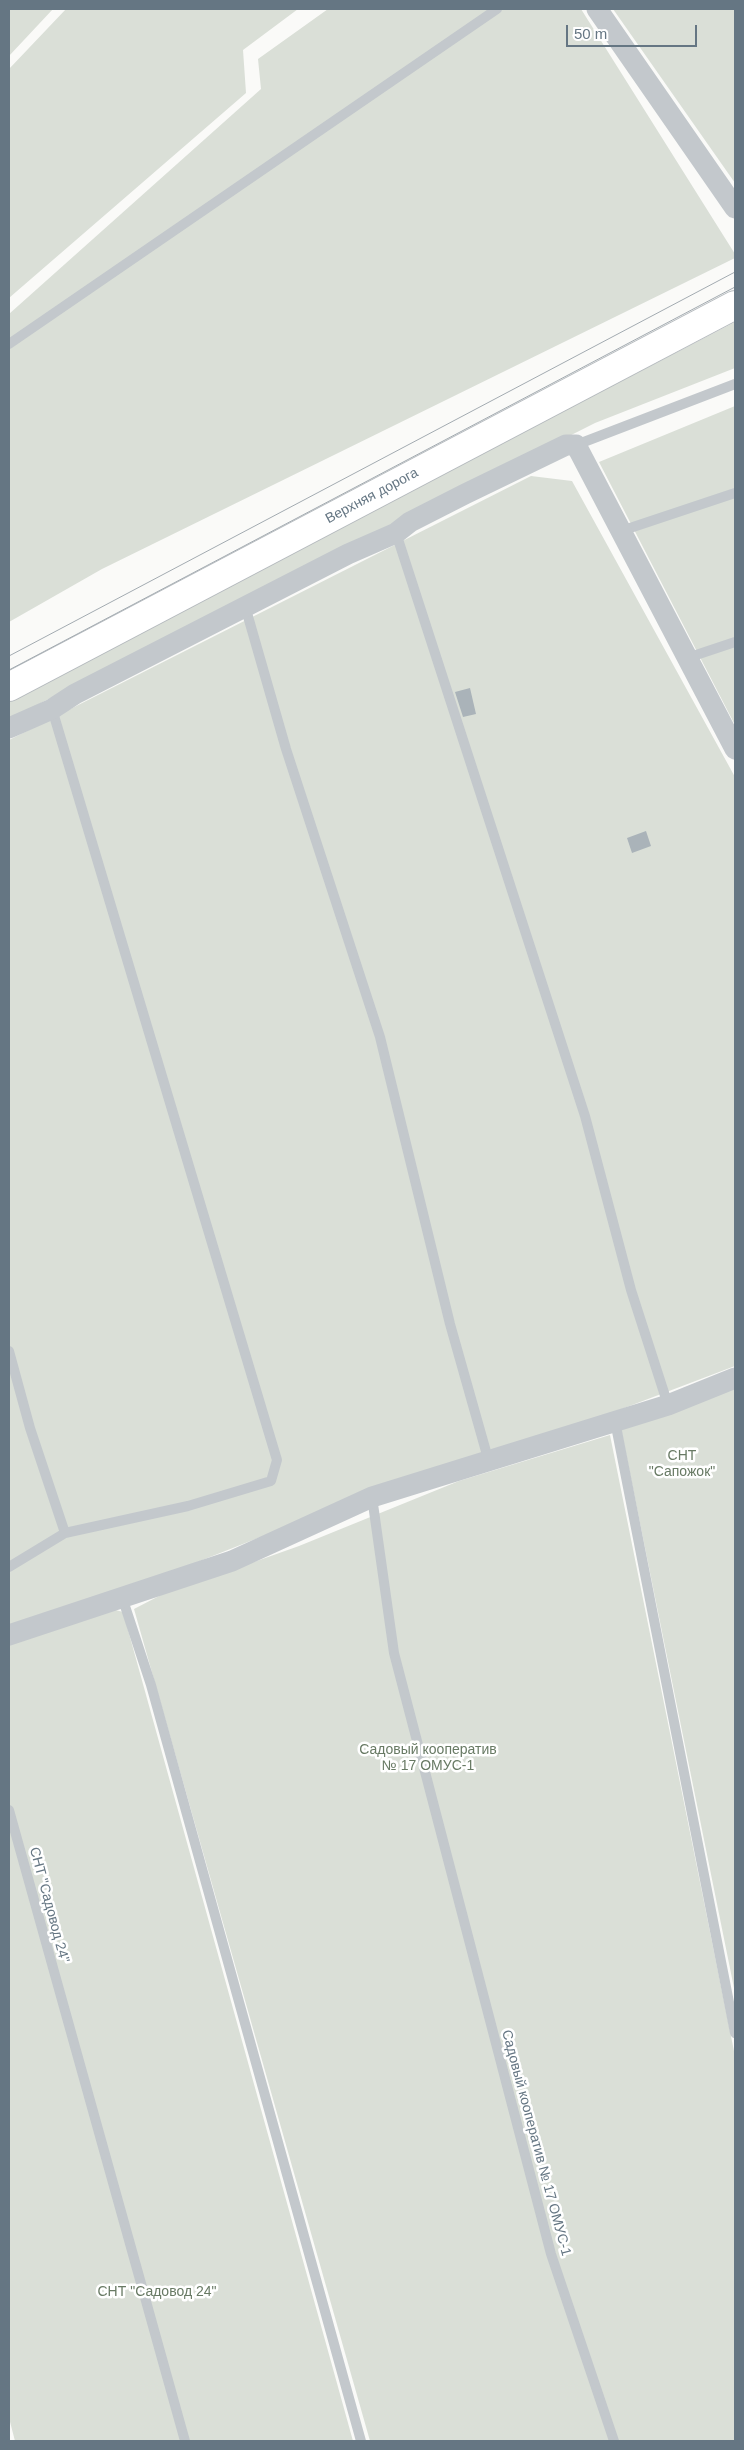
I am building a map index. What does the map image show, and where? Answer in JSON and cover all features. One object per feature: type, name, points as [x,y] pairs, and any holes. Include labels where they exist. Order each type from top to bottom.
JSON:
[{"type":"main road","name":"Верхняя дорога","points":[[9,687],[735,305]]},
{"type":"street","points":[[597,9],[735,208]]},
{"type":"street","points":[[9,728],[52,709],[75,694],[348,554],[396,533],[410,522],[465,494],[566,446],[576,445],[735,749]]},
{"type":"street","points":[[9,1635],[232,1562],[372,1497],[668,1405],[735,1378]]},
{"type":"lane","points":[[9,344],[497,9]]},
{"type":"lane","points":[[576,445],[735,384]]},
{"type":"lane","points":[[621,532],[735,493]]},
{"type":"lane","points":[[396,533],[584,1116],[631,1290],[668,1405]]},
{"type":"lane","points":[[245,606],[286,749],[380,1037],[450,1324],[489,1462]]},
{"type":"lane","points":[[687,658],[735,642]]},
{"type":"lane","points":[[9,1566],[65,1534],[188,1506],[271,1481],[277,1460],[52,709]]},
{"type":"lane","points":[[9,1351],[30,1428],[65,1534]]},
{"type":"lane","points":[[615,1421],[735,2033]]},
{"type":"lane","name":"Садовый кооператив № 17 ОМУС-1","points":[[372,1497],[394,1653],[551,2254],[614,2441]]},
{"type":"lane","points":[[122,1598],[151,1685],[361,2441]]},
{"type":"lane","name":"СНТ \"Садовод 24\"","points":[[9,1810],[185,2441]]},
{"type":"green space","points":[[9,9],[53,9],[9,56]]},
{"type":"green space","points":[[66,9],[298,9],[243,50],[246,93],[9,298],[9,69]]},
{"type":"green space","points":[[328,9],[581,9],[735,254],[735,258],[102,569],[9,622],[9,314],[261,89],[258,59]]},
{"type":"green space","points":[[613,9],[735,9],[735,183]]},
{"type":"green space","points":[[735,322],[735,368],[595,423],[9,719],[9,699]]},
{"type":"green space","points":[[735,406],[735,725],[599,462]]},
{"type":"green space","points":[[531,476],[572,481],[735,777],[735,1366],[619,1410],[301,1521],[119,1593],[9,1625],[9,740]]},
{"type":"green space","name":"СНТ \"Сапожок\"","points":[[735,1386],[735,1993],[621,1429]]},
{"type":"green space","name":"Садовый кооператив № 17 ОМУС-1","points":[[610,1435],[735,2056],[735,2441],[370,2441],[134,1609],[161,1595],[299,1546],[459,1481]]},
{"type":"green space","name":"СНТ \"Садовод 24\"","points":[[108,1608],[123,1612],[353,2441],[15,2441],[9,2418],[9,1639]]},
{"type":"building","points":[[470,688],[476,714],[463,717],[455,692]]},
{"type":"building","points":[[646,831],[651,846],[632,853],[627,838]]},
{"type":"tram line","points":[[9,656],[735,272]]},
{"type":"tram line","points":[[9,670],[735,287]]}]
